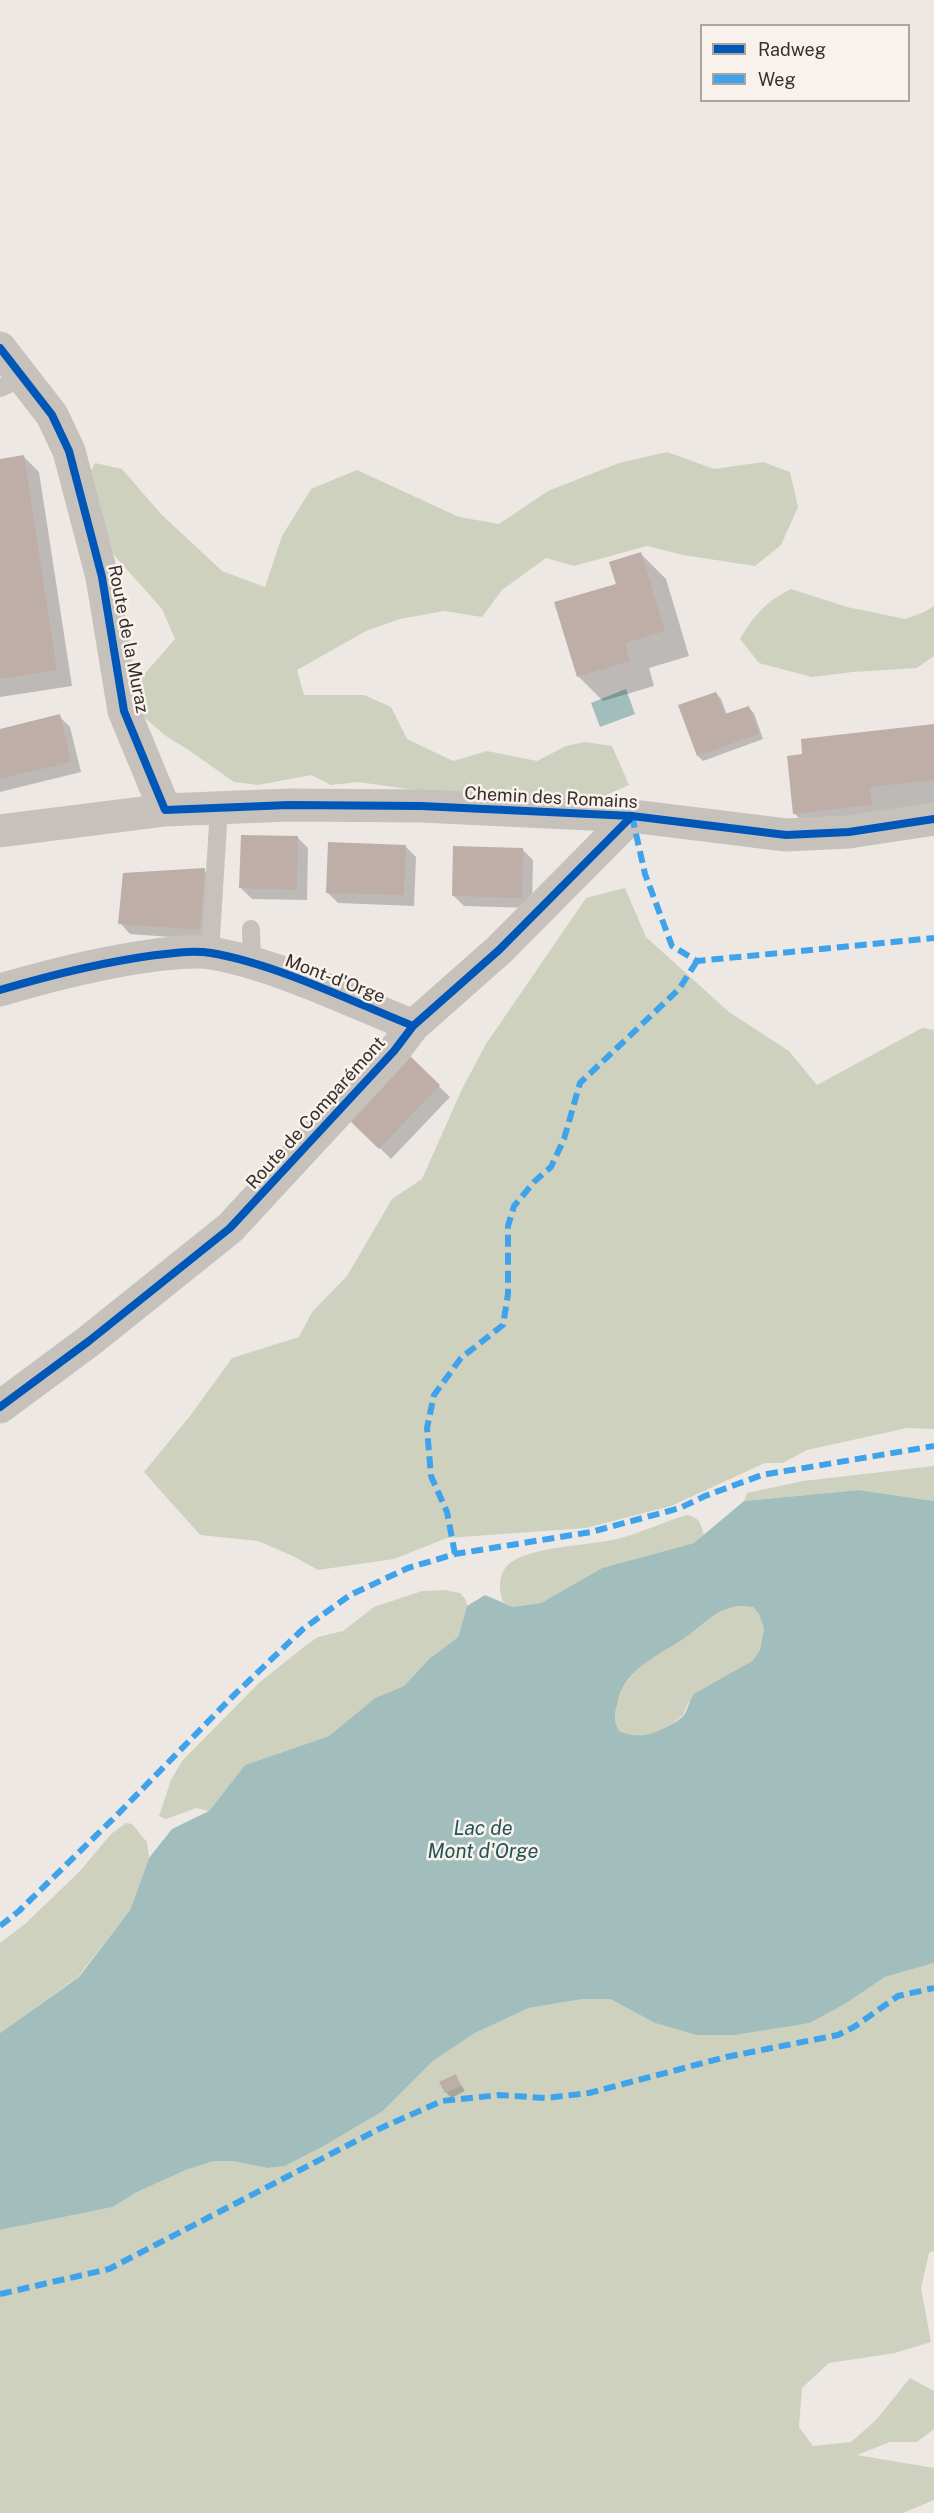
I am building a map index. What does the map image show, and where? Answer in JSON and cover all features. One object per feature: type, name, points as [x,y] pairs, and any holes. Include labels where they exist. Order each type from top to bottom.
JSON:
[{"type":"street","name":"Route de la Muraz","points":[[0,348],[12,383],[52,415],[69,451],[102,577],[124,711],[165,810]]},
{"type":"street","name":"Chemin des Romains","points":[[0,831],[165,810],[289,806],[421,806],[632,816],[786,835],[849,832],[934,819]]},
{"type":"street","name":"Route de Comparémont","points":[[0,1407],[89,1341],[230,1228],[394,1051],[413,1026],[499,950],[632,816]]},
{"type":"street","name":"Mont-d'Orge","points":[[0,990],[124,960],[182,952],[210,953],[252,963],[413,1026]]},
{"type":"lane","points":[[210,953],[219,808]]},
{"type":"lane","points":[[251,929],[252,963]]},
{"type":"green space","points":[[667,452],[714,469],[763,462],[790,472],[798,507],[781,545],[755,566],[683,555],[647,546],[574,566],[546,558],[502,590],[482,617],[444,611],[400,619],[366,631],[297,670],[304,695],[364,695],[391,707],[407,739],[453,761],[487,751],[537,761],[566,746],[585,742],[612,746],[629,785],[604,796],[517,800],[450,795],[358,782],[331,785],[311,775],[258,785],[234,782],[166,736],[140,714],[134,686],[175,639],[162,609],[82,519],[84,485],[95,463],[122,469],[161,514],[222,571],[265,587],[282,536],[311,489],[357,470],[459,517],[499,524],[548,491],[619,463]]},
{"type":"green space","points":[[791,589],[847,607],[905,619],[934,606],[934,656],[917,668],[812,677],[759,663],[740,639],[762,610],[775,598]]},
{"type":"green space","points":[[625,888],[646,937],[729,1012],[789,1051],[817,1085],[922,1028],[934,1030],[934,1429],[907,1428],[807,1450],[783,1463],[765,1463],[671,1506],[586,1528],[447,1538],[394,1559],[318,1570],[258,1541],[200,1535],[144,1472],[190,1416],[232,1358],[299,1337],[312,1312],[347,1276],[392,1199],[422,1179],[462,1089],[486,1044],[586,898]]},
{"type":"green space","points":[[934,1466],[934,1501],[859,1490],[744,1501],[747,1493],[803,1481]]},
{"type":"green space","points":[[687,1515],[701,1524],[703,1531],[704,1536],[694,1543],[602,1568],[541,1603],[513,1607],[503,1602],[500,1580],[504,1569],[523,1556],[549,1549],[617,1539]]},
{"type":"green space","points":[[444,1590],[460,1593],[466,1600],[467,1606],[458,1637],[429,1659],[404,1686],[375,1698],[329,1736],[245,1765],[209,1811],[196,1808],[166,1819],[159,1816],[171,1780],[182,1761],[260,1682],[305,1646],[318,1637],[343,1631],[374,1607],[422,1591]]},
{"type":"green space","points":[[741,1606],[753,1607],[759,1614],[764,1629],[760,1650],[752,1661],[714,1683],[688,1703],[683,1715],[674,1723],[649,1736],[632,1736],[619,1731],[615,1712],[621,1692],[636,1671],[717,1613]]},
{"type":"green space","points":[[126,1823],[132,1824],[147,1842],[149,1858],[130,1910],[78,1977],[0,2033],[0,1943],[25,1924],[80,1871],[111,1834]]},
{"type":"green space","points":[[934,1963],[934,2251],[929,2253],[921,2288],[931,2342],[895,2353],[829,2363],[802,2388],[799,2427],[813,2446],[851,2442],[876,2420],[910,2378],[934,2391],[934,2429],[917,2442],[890,2442],[857,2455],[934,2468],[934,2500],[903,2513],[0,2513],[0,2230],[113,2207],[135,2193],[186,2170],[214,2161],[232,2161],[268,2168],[285,2166],[383,2111],[433,2061],[475,2033],[529,2008],[583,1999],[610,1999],[655,2023],[696,2035],[810,2023],[845,2004],[885,1977]]},
{"type":"water","points":[[626,689],[635,714],[600,727],[591,703]]},
{"type":"water","name":"Lac de Mont d'Orge","points":[[859,1490],[934,1501],[934,1963],[885,1977],[845,2004],[810,2023],[734,2035],[696,2035],[655,2023],[610,1999],[583,1999],[529,2008],[475,2033],[433,2061],[383,2111],[285,2166],[268,2168],[232,2161],[214,2161],[186,2170],[135,2193],[113,2207],[0,2230],[0,2033],[79,1977],[130,1910],[149,1858],[172,1829],[209,1811],[245,1765],[329,1736],[375,1698],[404,1686],[429,1659],[458,1637],[467,1606],[485,1595],[513,1607],[541,1603],[602,1568],[694,1543],[744,1501]],"holes":[[[733,1607],[753,1607],[759,1614],[764,1629],[760,1650],[752,1661],[694,1694],[684,1715],[672,1724],[644,1735],[632,1735],[619,1731],[615,1712],[621,1691],[637,1670],[720,1612]]]},
{"type":"building","points":[[24,455],[57,670],[0,679],[0,459]]},
{"type":"building","points":[[641,552],[665,631],[625,643],[630,661],[577,677],[554,602],[616,584],[609,562]]},
{"type":"building","points":[[716,692],[725,714],[749,706],[759,734],[697,756],[678,705]]},
{"type":"building","points":[[60,714],[71,762],[0,779],[0,729]]},
{"type":"building","points":[[934,724],[934,780],[870,787],[872,805],[793,814],[787,756],[802,754],[801,739]]},
{"type":"building","points":[[241,835],[298,836],[297,890],[239,888]]},
{"type":"building","points":[[328,842],[406,845],[404,895],[326,893]]},
{"type":"building","points":[[453,846],[523,848],[522,898],[452,896]]},
{"type":"building","points":[[205,868],[200,930],[118,924],[123,873]]},
{"type":"building","points":[[409,1055],[440,1085],[379,1149],[348,1119]]},
{"type":"building","points":[[456,2074],[461,2086],[445,2093],[439,2082]]},
{"type":"marked path","points":[[632,816],[645,874],[672,946],[697,961],[934,938]]},
{"type":"marked path","points":[[455,1554],[447,1512],[431,1476],[427,1428],[434,1395],[461,1358],[503,1325],[508,1294],[508,1226],[514,1206],[535,1181],[551,1167],[564,1139],[580,1083],[679,989],[697,961]]},
{"type":"marked path","points":[[0,1926],[19,1911],[117,1815],[232,1697],[303,1629],[350,1595],[408,1568],[455,1554],[591,1532],[680,1508],[762,1475],[934,1446]]},
{"type":"marked path","points":[[0,2294],[109,2269],[381,2128],[442,2101],[499,2095],[546,2098],[589,2093],[726,2057],[838,2035],[854,2027],[898,1996],[934,1988]]},
{"type":"cycle path","points":[[0,348],[52,415],[69,451],[102,577],[124,711],[165,810],[289,805],[421,806],[632,816],[786,835],[849,832],[934,819]]},
{"type":"cycle path","points":[[0,1407],[89,1341],[230,1228],[394,1051],[413,1026],[499,950],[632,816]]},
{"type":"cycle path","points":[[0,990],[116,961],[156,955],[204,952],[236,958],[287,974],[413,1026]]}]
